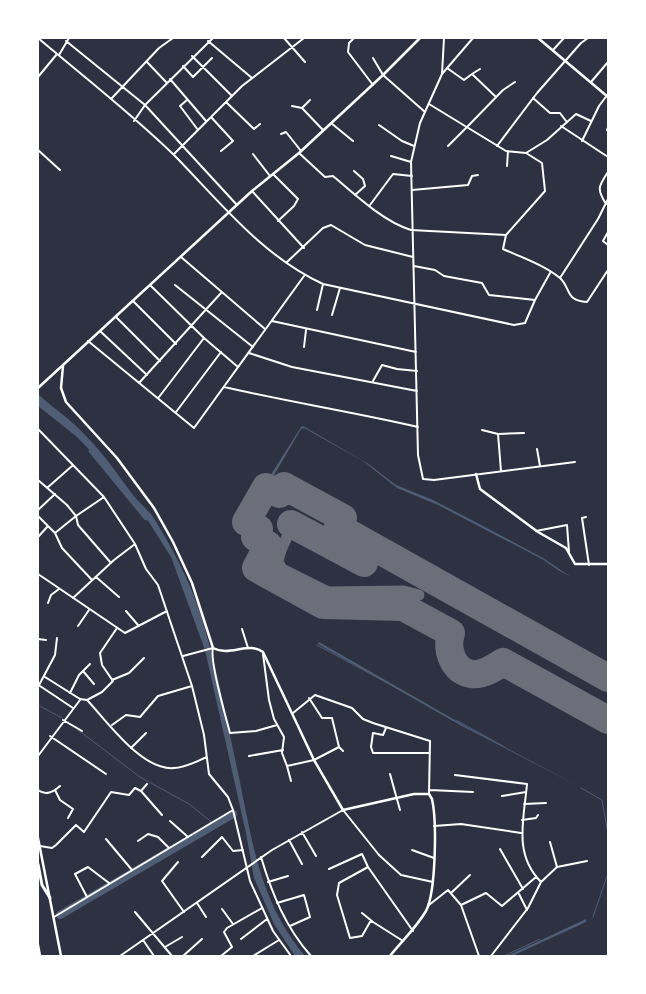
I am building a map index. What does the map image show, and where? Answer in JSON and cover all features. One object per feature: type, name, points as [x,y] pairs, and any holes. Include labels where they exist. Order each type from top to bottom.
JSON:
[{"type":"highway","points":[[38,864],[42,885],[50,898]]},
{"type":"street","points":[[38,38],[173,154],[229,214],[287,262],[305,275],[324,284],[416,305],[518,325],[525,323],[550,273]]},
{"type":"street","points":[[38,77],[69,38]]},
{"type":"street","points":[[110,99],[123,88],[159,48],[173,38]]},
{"type":"street","points":[[134,121],[145,105],[192,56],[213,38]]},
{"type":"street","points":[[284,38],[293,46],[305,62]]},
{"type":"street","points":[[173,154],[252,78],[304,38]]},
{"type":"street","points":[[354,38],[349,42],[348,52],[373,85]]},
{"type":"street","points":[[38,388],[229,214],[237,204],[300,152],[373,85],[420,38]]},
{"type":"street","points":[[442,74],[444,38]]},
{"type":"street","points":[[473,38],[442,74],[425,112],[411,162],[411,230],[416,305],[419,428],[418,455],[423,479],[434,480],[575,462]]},
{"type":"street","points":[[538,38],[608,96],[590,121],[582,141]]},
{"type":"street","points":[[553,50],[564,38]]},
{"type":"street","points":[[497,146],[533,98],[581,43],[588,38]]},
{"type":"street","points":[[66,41],[145,105],[237,204]]},
{"type":"street","points":[[208,41],[252,78]]},
{"type":"street","points":[[192,56],[232,96]]},
{"type":"street","points":[[183,66],[193,77],[212,58]]},
{"type":"street","points":[[373,58],[383,75],[425,112]]},
{"type":"street","points":[[147,62],[167,83]]},
{"type":"street","points":[[591,82],[608,62]]},
{"type":"street","points":[[447,68],[464,80],[480,69]]},
{"type":"street","points":[[472,74],[496,97]]},
{"type":"street","points":[[170,80],[207,122]]},
{"type":"street","points":[[448,146],[496,97],[515,82]]},
{"type":"street","points":[[533,98],[550,113],[560,113],[566,121]]},
{"type":"street","points":[[188,99],[180,106],[198,130]]},
{"type":"street","points":[[302,108],[310,100]]},
{"type":"street","points":[[226,102],[254,130],[260,124]]},
{"type":"street","points":[[429,104],[468,126],[497,146],[508,151],[526,153],[542,163],[545,192],[506,235],[503,249],[560,278],[569,295],[580,302],[587,302],[608,270]]},
{"type":"street","points":[[292,106],[302,108],[323,130]]},
{"type":"street","points":[[526,153],[547,140],[576,114],[590,121]]},
{"type":"street","points":[[211,117],[233,141],[221,151]]},
{"type":"street","points":[[331,123],[353,141]]},
{"type":"street","points":[[379,125],[402,141],[414,146]]},
{"type":"street","points":[[561,126],[582,141],[608,155]]},
{"type":"street","points":[[281,134],[286,132],[300,152],[325,178],[333,176],[355,195],[402,227],[411,230],[506,235]]},
{"type":"street","points":[[38,150],[60,170]]},
{"type":"street","points":[[507,166],[508,151]]},
{"type":"street","points":[[253,154],[298,199],[294,206],[278,221]]},
{"type":"street","points":[[391,156],[411,162]]},
{"type":"street","points":[[354,171],[363,179],[365,186],[355,195]]},
{"type":"street","points":[[606,204],[599,193],[600,182],[608,172]]},
{"type":"street","points":[[370,205],[393,174],[412,176]]},
{"type":"street","points":[[412,190],[468,185],[472,176],[478,175]]},
{"type":"street","points":[[252,191],[304,248]]},
{"type":"street","points":[[560,278],[608,199]]},
{"type":"street","points":[[287,262],[323,228],[332,225],[365,244],[413,257]]},
{"type":"street","points":[[608,232],[603,241],[608,246]]},
{"type":"street","points":[[181,257],[265,329]]},
{"type":"street","points":[[414,266],[437,270],[444,276],[482,283],[490,295],[535,300]]},
{"type":"street","points":[[88,341],[159,397],[194,428],[305,275]]},
{"type":"street","points":[[317,310],[324,284]]},
{"type":"street","points":[[150,285],[204,338],[238,367]]},
{"type":"street","points":[[175,285],[253,347]]},
{"type":"street","points":[[332,315],[340,288]]},
{"type":"street","points":[[139,383],[221,293]]},
{"type":"street","points":[[133,300],[176,344]]},
{"type":"street","points":[[116,317],[160,361]]},
{"type":"street","points":[[272,321],[306,330],[416,352]]},
{"type":"street","points":[[100,330],[147,375]]},
{"type":"street","points":[[304,347],[306,330]]},
{"type":"street","points":[[159,397],[204,338]]},
{"type":"street","points":[[176,412],[221,352]]},
{"type":"street","points":[[249,353],[292,367],[417,390]]},
{"type":"street","points":[[62,365],[61,388],[66,402],[117,458],[154,508],[173,542],[192,583],[214,648],[221,653],[248,648],[259,649],[263,652],[314,760],[343,810],[379,855],[401,875],[433,882]]},
{"type":"street","points":[[373,381],[382,365],[417,371]]},
{"type":"street","points":[[224,387],[293,403],[347,411],[419,428]]},
{"type":"street","points":[[38,429],[104,498],[135,544],[146,569],[158,585],[192,686],[208,756],[209,774],[228,797],[262,908],[279,940],[290,955],[285,956]]},
{"type":"street","points":[[482,430],[498,434],[524,433]]},
{"type":"street","points":[[498,434],[501,471]]},
{"type":"street","points":[[537,449],[540,466]]},
{"type":"street","points":[[47,488],[72,466]]},
{"type":"street","points":[[476,474],[480,489],[536,531],[569,552]]},
{"type":"street","points":[[38,480],[55,494],[76,516],[78,526],[111,563]]},
{"type":"street","points":[[38,510],[55,494]]},
{"type":"street","points":[[55,533],[76,516],[104,498]]},
{"type":"street","points":[[38,516],[55,533],[62,548],[92,580]]},
{"type":"street","points":[[586,517],[582,518],[590,564]]},
{"type":"street","points":[[536,531],[567,525],[569,552],[575,564],[608,564]]},
{"type":"street","points":[[38,537],[48,526]]},
{"type":"street","points":[[72,598],[135,544]]},
{"type":"street","points":[[38,574],[125,632],[168,611]]},
{"type":"street","points":[[96,577],[119,597]]},
{"type":"street","points":[[48,603],[51,595],[59,589]]},
{"type":"street","points":[[78,626],[90,609]]},
{"type":"street","points":[[126,611],[138,625]]},
{"type":"street","points":[[112,680],[102,665],[100,653],[117,628]]},
{"type":"street","points":[[242,629],[248,648]]},
{"type":"street","points":[[57,638],[56,653],[45,677],[38,686],[73,708]]},
{"type":"street","points":[[38,639],[46,640]]},
{"type":"street","points":[[182,656],[214,648]]},
{"type":"street","points":[[214,648],[211,654],[230,733],[256,731],[278,724]]},
{"type":"street","points":[[263,652],[264,675],[269,700],[284,737],[283,750],[291,781]]},
{"type":"street","points":[[45,677],[80,699],[87,700],[102,692],[112,680],[129,673],[144,658]]},
{"type":"street","points":[[70,693],[83,671],[90,664]]},
{"type":"street","points":[[83,671],[94,684]]},
{"type":"street","points":[[112,726],[126,715],[140,717],[158,696],[192,686]]},
{"type":"street","points":[[293,713],[314,695],[331,699],[352,708],[363,719],[430,741],[430,792],[434,806],[434,858],[433,882],[428,906]]},
{"type":"street","points":[[309,698],[322,718],[332,718],[339,747],[342,751]]},
{"type":"street","points":[[38,756],[50,736],[80,699]]},
{"type":"street","points":[[87,700],[131,748],[146,760],[174,768],[208,756]]},
{"type":"street","points":[[63,720],[82,731]]},
{"type":"street","points":[[387,728],[383,735],[373,733],[371,747],[374,753],[430,753]]},
{"type":"street","points":[[131,748],[146,733]]},
{"type":"street","points":[[50,736],[106,774]]},
{"type":"street","points":[[287,766],[314,760],[339,747]]},
{"type":"street","points":[[249,756],[283,750]]},
{"type":"street","points":[[390,774],[400,810]]},
{"type":"street","points":[[455,775],[526,784],[521,833],[524,854],[536,877],[541,882]]},
{"type":"street","points":[[141,791],[147,784]]},
{"type":"street","points":[[38,790],[48,793],[60,786]]},
{"type":"street","points":[[40,846],[52,848],[56,846],[76,825],[84,832],[112,792],[129,795],[135,788],[141,791],[162,815]]},
{"type":"street","points":[[55,790],[60,800],[73,809],[68,818]]},
{"type":"street","points":[[120,956],[261,857],[343,810],[414,794],[473,792]]},
{"type":"street","points":[[502,796],[526,792]]},
{"type":"street","points":[[524,804],[546,803]]},
{"type":"street","points":[[54,917],[233,810]]},
{"type":"street","points":[[522,820],[536,818],[538,815]]},
{"type":"street","points":[[170,821],[188,837]]},
{"type":"street","points":[[434,826],[461,824],[521,833]]},
{"type":"street","points":[[302,832],[316,856]]},
{"type":"street","points":[[138,842],[148,834],[158,837],[170,848]]},
{"type":"street","points":[[202,857],[222,837],[233,851],[243,850]]},
{"type":"street","points":[[38,838],[61,956]]},
{"type":"street","points":[[106,839],[132,870]]},
{"type":"street","points":[[289,840],[302,864]]},
{"type":"street","points":[[550,842],[557,867]]},
{"type":"street","points":[[412,850],[434,858]]},
{"type":"street","points":[[500,850],[523,890]]},
{"type":"street","points":[[329,869],[362,854],[368,867],[413,931]]},
{"type":"street","points":[[261,857],[268,882],[277,903],[311,956]]},
{"type":"street","points":[[491,956],[526,910],[541,882],[557,867],[587,861]]},
{"type":"street","points":[[178,862],[162,881],[184,912]]},
{"type":"street","points":[[87,897],[75,874],[88,867],[110,884]]},
{"type":"street","points":[[368,867],[339,884],[337,895],[350,938],[362,936],[370,922],[373,922]]},
{"type":"street","points":[[451,893],[470,875]]},
{"type":"street","points":[[268,882],[288,876]]},
{"type":"street","points":[[461,905],[486,893],[502,906],[536,877]]},
{"type":"street","points":[[390,956],[413,931],[428,906],[444,891],[448,890],[461,905],[472,931],[479,956]]},
{"type":"street","points":[[518,893],[526,910]]},
{"type":"street","points":[[277,903],[304,895],[310,917],[290,926]]},
{"type":"street","points":[[197,903],[206,917]]},
{"type":"street","points":[[221,956],[232,947],[224,932],[262,908]]},
{"type":"street","points":[[222,909],[234,924]]},
{"type":"street","points":[[135,912],[172,956]]},
{"type":"street","points":[[362,913],[403,941]]},
{"type":"street","points":[[241,939],[267,919]]},
{"type":"street","points":[[164,947],[182,937]]},
{"type":"street","points":[[144,940],[154,956]]},
{"type":"street","points":[[183,956],[202,940]]},
{"type":"street","points":[[252,956],[279,940]]},
{"type":"street","points":[[38,945],[40,956]]},
{"type":"water","points":[[38,394],[81,430],[99,450],[133,495],[153,517],[181,567],[197,604],[213,657],[249,829],[261,874],[278,916],[305,956],[295,956],[274,924],[254,878],[246,833],[205,650],[171,557],[138,505],[107,468],[77,437],[38,406]]},
{"type":"water","points":[[303,426],[367,463],[396,485],[433,500],[485,527],[543,558],[571,577],[542,559],[438,505],[397,488],[363,461],[304,428],[301,429],[273,477],[270,476],[301,427]]},
{"type":"water","points":[[319,642],[467,727],[582,788],[460,725],[318,644]]},
{"type":"water","points":[[586,919],[586,922],[512,956],[507,956]]},
{"type":"waterway","points":[[91,451],[146,518]]},
{"type":"waterway","points":[[317,645],[428,705]]},
{"type":"waterway","points":[[38,705],[62,718]]},
{"type":"waterway","points":[[456,720],[503,746]]},
{"type":"waterway","points":[[78,730],[140,777],[189,804],[213,823]]},
{"type":"waterway","points":[[581,788],[602,800],[608,834]]},
{"type":"waterway","points":[[60,915],[233,814]]},
{"type":"waterway","points":[[593,917],[608,873]]},
{"type":"waterway","points":[[504,956],[540,939]]},
{"type":"taxiway","points":[[351,557],[319,530],[310,525],[302,524],[294,527],[287,537],[280,552],[278,562],[282,569],[328,592],[404,591],[419,595]]},
{"type":"runway","points":[[608,678],[338,527],[343,518],[284,486],[279,494],[266,487],[246,522],[259,529],[255,537],[268,545],[256,568],[323,605],[403,607],[451,633],[450,652],[455,663],[464,672],[479,674],[503,662],[608,720]]},
{"type":"runway","points":[[291,524],[364,563]]}]
